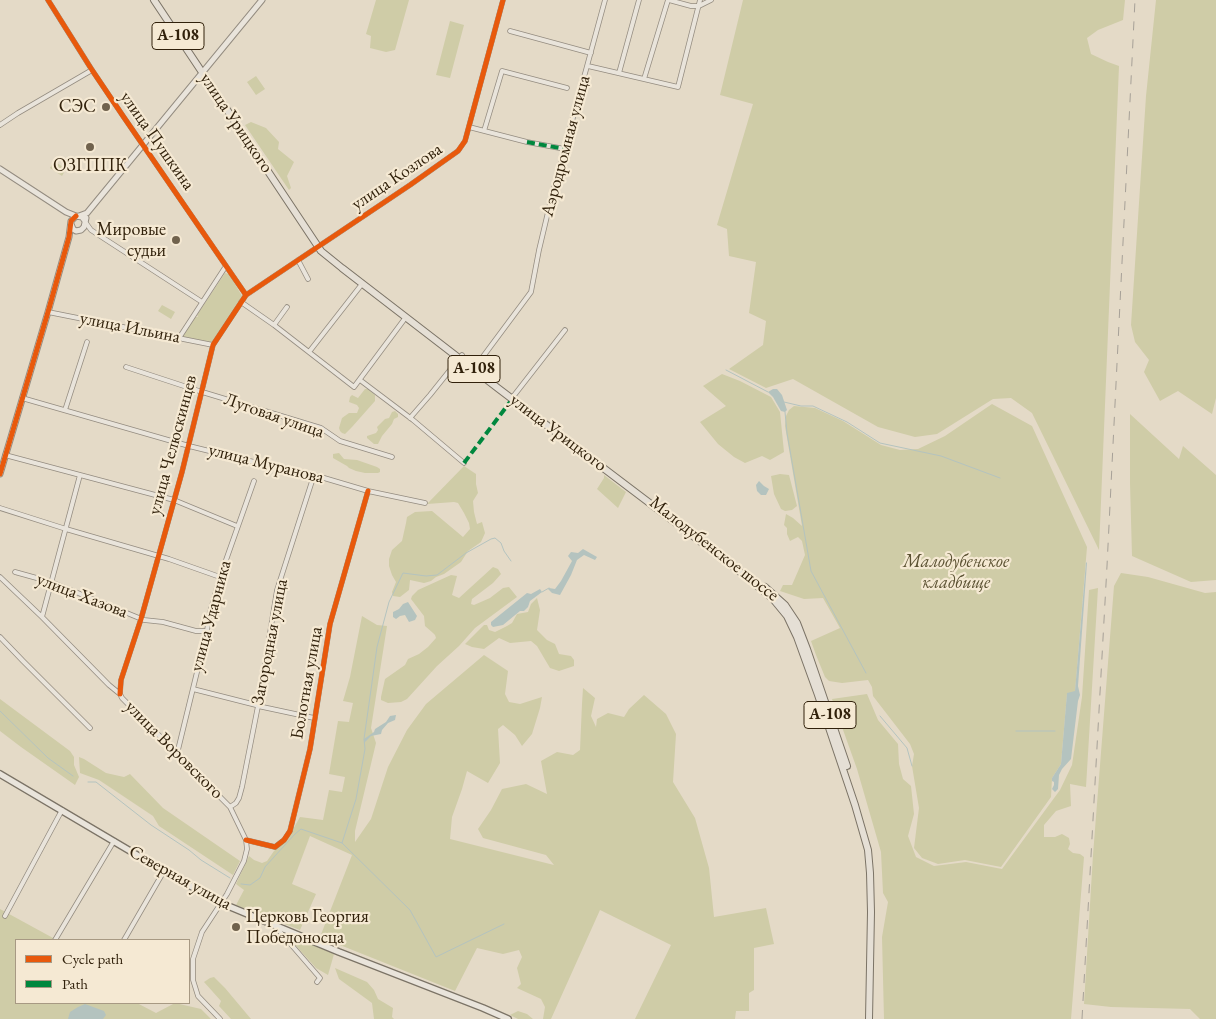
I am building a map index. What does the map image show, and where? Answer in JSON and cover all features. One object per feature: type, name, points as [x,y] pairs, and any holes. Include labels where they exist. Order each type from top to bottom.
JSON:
[{"type":"highway","name":"улица Урицкого","points":[[154,0],[324,253],[406,317],[476,366],[513,397]]},
{"type":"highway","name":"улица Урицкого","points":[[319,246],[513,397],[634,488]]},
{"type":"highway","name":"Малодубенское шоссе","points":[[634,488],[776,596],[797,623],[866,824],[872,849],[875,913],[871,1019]]},
{"type":"main road","name":"Северная улица","points":[[0,774],[221,903],[508,1019]]},
{"type":"street","name":"улица Пушкина","points":[[48,0],[142,146],[246,295]]},
{"type":"street","points":[[69,237],[81,230],[87,213],[262,0]]},
{"type":"street","name":"улица Козлова","points":[[319,246],[453,155],[462,146],[469,127],[503,0]]},
{"type":"street","name":"Аэродромная улица","points":[[476,366],[531,292],[551,200],[605,0]]},
{"type":"street","points":[[619,73],[639,0]]},
{"type":"street","points":[[644,79],[668,0],[690,6],[698,6],[711,0]]},
{"type":"street","points":[[588,66],[678,87],[700,0]]},
{"type":"street","points":[[510,31],[591,53]]},
{"type":"street","points":[[0,125],[92,70]]},
{"type":"street","points":[[484,131],[502,71],[567,88]]},
{"type":"street","points":[[469,127],[526,142],[565,149]]},
{"type":"street","points":[[0,169],[66,212],[82,217],[91,230],[202,302]]},
{"type":"street","points":[[66,212],[73,229],[91,230]]},
{"type":"street","points":[[0,474],[48,312],[69,237],[71,222],[78,216],[87,213]]},
{"type":"street","name":"улица Челюскинцев","points":[[120,694],[121,680],[141,619],[189,446],[212,346],[246,295],[319,246]]},
{"type":"street","points":[[298,260],[308,279]]},
{"type":"street","points":[[179,338],[226,267]]},
{"type":"street","points":[[309,352],[362,284]]},
{"type":"street","points":[[241,302],[354,387],[406,317]]},
{"type":"street","points":[[274,325],[287,307]]},
{"type":"street","name":"улица Ильина","points":[[48,312],[212,346]]},
{"type":"street","points":[[513,397],[565,330]]},
{"type":"street","points":[[65,410],[87,342]]},
{"type":"street","points":[[410,418],[461,357]]},
{"type":"street","name":"Луговая улица","points":[[126,368],[322,428],[340,441],[392,457]]},
{"type":"street","points":[[360,380],[464,462]]},
{"type":"street","name":"улица Муранова","points":[[22,398],[189,446],[314,475],[368,491],[425,503]]},
{"type":"street","points":[[5,455],[174,500],[237,526]]},
{"type":"street","points":[[42,617],[80,475]]},
{"type":"street","name":"Загородная улица","points":[[230,807],[240,798],[258,706],[277,590],[314,475]]},
{"type":"street","name":"улица Ударника","points":[[177,754],[220,577],[254,481]]},
{"type":"street","name":"Болотная улица","points":[[246,840],[275,847],[284,840],[290,831],[310,749],[330,624],[368,491]]},
{"type":"street","points":[[0,508],[169,559],[220,577]]},
{"type":"street","name":"улица Хазова","points":[[15,572],[51,582],[141,619],[163,622],[196,631],[207,631]]},
{"type":"street","name":"улица Воровского","points":[[0,577],[120,694],[230,807],[246,840]]},
{"type":"street","points":[[0,636],[22,661],[90,728]]},
{"type":"street","points":[[109,685],[117,684],[121,680]]},
{"type":"street","points":[[193,689],[314,718]]},
{"type":"street","points":[[6,916],[62,810]]},
{"type":"street","points":[[220,1019],[198,996],[193,980],[193,960],[202,932],[244,862],[247,849],[246,840]]},
{"type":"street","points":[[56,939],[114,841]]},
{"type":"street","points":[[125,939],[164,871]]},
{"type":"street","points":[[274,925],[320,978],[317,982]]},
{"type":"green space","points":[[376,0],[409,0],[395,50],[386,52],[370,48],[371,36],[366,34]]},
{"type":"green space","points":[[743,0],[1125,0],[1123,20],[1098,30],[1087,38],[1091,54],[1119,66],[1099,550],[1032,413],[1011,398],[993,399],[937,434],[915,437],[878,427],[793,379],[766,388],[729,369],[763,345],[766,321],[749,313],[756,262],[729,256],[727,229],[717,225],[753,104],[720,95]]},
{"type":"green space","points":[[1156,0],[1216,0],[1216,398],[1212,414],[1178,391],[1160,401],[1144,372],[1149,360],[1135,342],[1131,325],[1146,96]]},
{"type":"green space","points":[[450,21],[464,25],[450,78],[436,75]]},
{"type":"green space","points":[[256,76],[265,89],[256,95],[247,82]]},
{"type":"green space","points":[[251,122],[266,128],[279,142],[278,149],[294,162],[287,176],[291,188],[289,190],[245,125]]},
{"type":"green space","points":[[54,161],[66,169],[62,176],[50,168]]},
{"type":"green space","points":[[225,273],[229,274],[242,296],[211,343],[184,338],[183,334],[195,317],[198,317],[197,315]]},
{"type":"green space","points":[[162,305],[175,312],[171,319],[158,311]]},
{"type":"green space","points":[[722,374],[771,397],[780,412],[784,452],[770,460],[762,456],[745,463],[718,444],[700,422],[726,406],[703,386]]},
{"type":"green space","points":[[365,389],[368,389],[375,395],[375,401],[345,434],[342,433],[339,428],[342,418],[349,413],[357,413],[359,408],[357,405],[349,402],[350,397],[352,395],[358,398]]},
{"type":"green space","name":"Малодубенское кладбище","points":[[992,404],[1032,426],[1087,547],[1075,692],[1067,694],[1061,764],[1052,778],[1051,797],[1001,867],[965,860],[938,864],[922,858],[914,848],[919,808],[912,766],[914,754],[910,744],[873,696],[872,687],[868,680],[842,683],[829,681],[825,677],[811,641],[840,628],[823,598],[804,599],[780,591],[783,585],[792,585],[805,555],[802,541],[798,537],[790,541],[787,528],[784,525],[786,514],[802,526],[785,426],[786,416],[794,406],[815,408],[843,421],[881,445],[900,450],[918,449],[945,436]]},
{"type":"green space","points":[[395,411],[398,417],[394,419],[378,444],[374,444],[367,436],[376,433],[377,427]]},
{"type":"green space","points":[[1130,414],[1179,459],[1183,446],[1216,475],[1216,580],[1191,582],[1132,556]]},
{"type":"green space","points":[[339,453],[344,459],[357,460],[377,467],[380,469],[380,472],[365,473],[349,468],[333,458],[333,454]]},
{"type":"green space","points":[[464,466],[476,474],[478,493],[473,501],[477,524],[482,522],[485,533],[481,542],[468,551],[461,562],[444,574],[424,583],[410,580],[409,590],[400,597],[393,596],[392,592],[396,582],[389,566],[389,559],[392,550],[402,541],[407,517],[415,512],[432,511],[463,537],[470,529],[469,523],[458,503],[427,504]]},
{"type":"green space","points":[[604,475],[626,492],[618,508],[597,489]]},
{"type":"green space","points":[[789,475],[797,506],[792,510],[785,511],[781,509],[774,494],[771,476]]},
{"type":"green space","points":[[493,567],[498,569],[501,574],[493,583],[472,599],[471,604],[474,605],[490,598],[503,588],[509,587],[517,597],[475,628],[407,699],[401,702],[388,703],[381,700],[385,679],[405,665],[408,659],[428,647],[436,638],[425,626],[424,616],[411,599],[412,596],[418,590],[451,575],[457,576],[452,595],[459,598]]},
{"type":"green space","points":[[1121,573],[1148,577],[1205,593],[1216,592],[1216,1019],[1200,1019],[1190,1009],[1111,1007],[1084,1004],[1093,855],[1114,586]]},
{"type":"green space","points":[[1098,588],[1086,787],[1070,784],[1071,806],[1056,811],[1044,825],[1044,837],[1055,837],[1062,834],[1069,838],[1070,844],[1068,849],[1084,857],[1071,1019],[884,1019],[882,937],[888,902],[883,893],[881,852],[857,769],[832,699],[867,694],[878,720],[898,744],[899,764],[903,779],[911,786],[914,814],[908,836],[916,857],[934,866],[966,862],[1002,869],[1060,790],[1072,765],[1082,697],[1089,590]]},
{"type":"green space","points":[[537,598],[540,610],[537,630],[547,640],[555,644],[559,654],[571,656],[574,660],[574,666],[559,671],[550,668],[537,646],[531,641],[510,643],[499,638],[484,649],[465,644],[484,625],[487,625],[489,630],[495,632],[512,623],[517,614],[528,612],[531,604]]},
{"type":"green space","points":[[362,616],[377,625],[387,626],[371,728],[376,743],[355,831],[355,842],[371,819],[388,767],[407,730],[426,704],[484,655],[508,671],[505,694],[509,702],[520,704],[542,697],[540,708],[532,734],[522,746],[515,735],[503,725],[498,729],[500,763],[488,783],[467,771],[452,817],[450,839],[554,865],[546,855],[483,838],[478,829],[502,789],[526,784],[547,794],[541,761],[557,752],[573,755],[580,750],[583,688],[595,698],[591,716],[596,727],[597,719],[608,713],[624,717],[629,709],[644,695],[666,714],[676,734],[673,782],[695,818],[709,868],[714,917],[766,908],[774,944],[754,948],[754,990],[749,993],[749,1011],[736,1011],[735,1019],[635,1019],[671,945],[600,910],[551,1019],[543,1019],[545,1007],[541,999],[517,988],[521,984],[517,968],[522,957],[519,950],[503,954],[477,948],[455,991],[320,937],[352,855],[310,836],[292,884],[316,894],[300,930],[236,905],[244,890],[236,884],[249,856],[262,863],[267,861],[284,842],[300,817],[323,820],[329,790],[342,792],[345,777],[329,774],[338,721],[349,722],[353,703],[343,701],[350,677]]},
{"type":"green space","points":[[0,699],[70,751],[74,757],[74,765],[79,777],[75,785],[0,731]]},
{"type":"green space","points":[[79,757],[106,773],[124,777],[130,774],[163,808],[240,861],[233,875],[159,826],[153,816],[99,780],[80,773]]},
{"type":"green space","points":[[0,909],[54,939],[15,939],[15,1004],[139,1004],[156,1013],[173,1004],[179,1004],[201,1009],[211,1019],[0,1019]]},
{"type":"green space","points":[[289,935],[334,954],[328,975],[316,968],[288,937]]},
{"type":"green space","points":[[335,968],[367,982],[374,990],[378,999],[393,1008],[392,1017],[394,1019],[374,1019],[372,1003],[339,979]]},
{"type":"green space","points":[[214,977],[251,1019],[231,1019],[219,1006],[221,1001],[204,982]]},
{"type":"green space","points":[[518,1011],[527,1014],[533,1019],[518,1019],[510,1015]]},
{"type":"shaded area","points":[[777,389],[782,395],[787,410],[785,412],[781,411],[768,392]]},
{"type":"shaded area","points":[[759,481],[769,489],[766,495],[761,495],[757,491],[756,485]]},
{"type":"shaded area","points":[[583,549],[597,557],[595,560],[584,555],[577,560],[560,595],[552,593],[548,589],[555,589],[572,561],[568,556],[571,552],[578,553]]},
{"type":"shaded area","points":[[1086,562],[1078,686],[1080,695],[1071,759],[1059,775],[1058,789],[1055,792],[1052,789],[1054,782],[1052,778],[1061,764],[1067,693],[1075,691]]},
{"type":"shaded area","points":[[540,589],[542,592],[530,601],[524,611],[520,611],[503,625],[493,627],[491,625],[491,622],[527,593],[531,594]]},
{"type":"shaded area","points":[[408,602],[417,616],[415,620],[409,622],[405,615],[396,619],[393,617],[393,612]]},
{"type":"shaded area","points":[[396,715],[395,720],[388,723],[381,734],[371,736],[364,743],[364,739],[374,732],[375,729],[386,722],[390,716]]},
{"type":"shaded area","points":[[85,1004],[104,1011],[106,1015],[103,1019],[68,1019],[70,1012]]},
{"type":"waterway","points":[[726,370],[768,392]]},
{"type":"waterway","points":[[784,402],[801,406],[813,406],[847,422],[880,443],[941,456],[1000,478]]},
{"type":"waterway","points":[[785,412],[811,571],[866,673]]},
{"type":"waterway","points":[[241,884],[250,885],[260,878],[265,867],[301,829],[342,843],[356,799],[365,749],[364,739],[377,647],[389,602],[403,573],[426,576],[437,575],[466,553],[495,538],[501,543],[511,561]]},
{"type":"waterway","points":[[542,592],[549,588]]},
{"type":"waterway","points":[[0,711],[48,758],[73,776]]},
{"type":"waterway","points":[[880,716],[907,748],[912,766]]},
{"type":"waterway","points":[[1016,731],[1055,731]]},
{"type":"waterway","points":[[88,782],[96,782],[151,825],[230,878]]},
{"type":"waterway","points":[[342,843],[410,910],[436,957],[504,924]]},
{"type":"railway","points":[[1082,1019],[1135,0]]},
{"type":"marked path","points":[[527,142],[565,149]]},
{"type":"marked path","points":[[464,463],[510,402]]},
{"type":"cycle path","points":[[48,0],[92,70],[246,295]]},
{"type":"cycle path","points":[[120,694],[121,680],[141,619],[182,472],[213,345],[246,295],[458,151],[465,141],[503,0]]},
{"type":"cycle path","points":[[0,474],[48,312],[69,237],[71,221],[76,216]]},
{"type":"cycle path","points":[[246,840],[275,847],[284,840],[290,831],[310,749],[330,624],[368,491]]},
{"type":"place","name":"СЭС","points":[[106,107]]},
{"type":"place","name":"ОЗГППК","points":[[90,147]]},
{"type":"place","name":"Мировые судьи","points":[[176,240]]},
{"type":"place","name":"Церковь Георгия Победоносца","points":[[236,927]]}]
